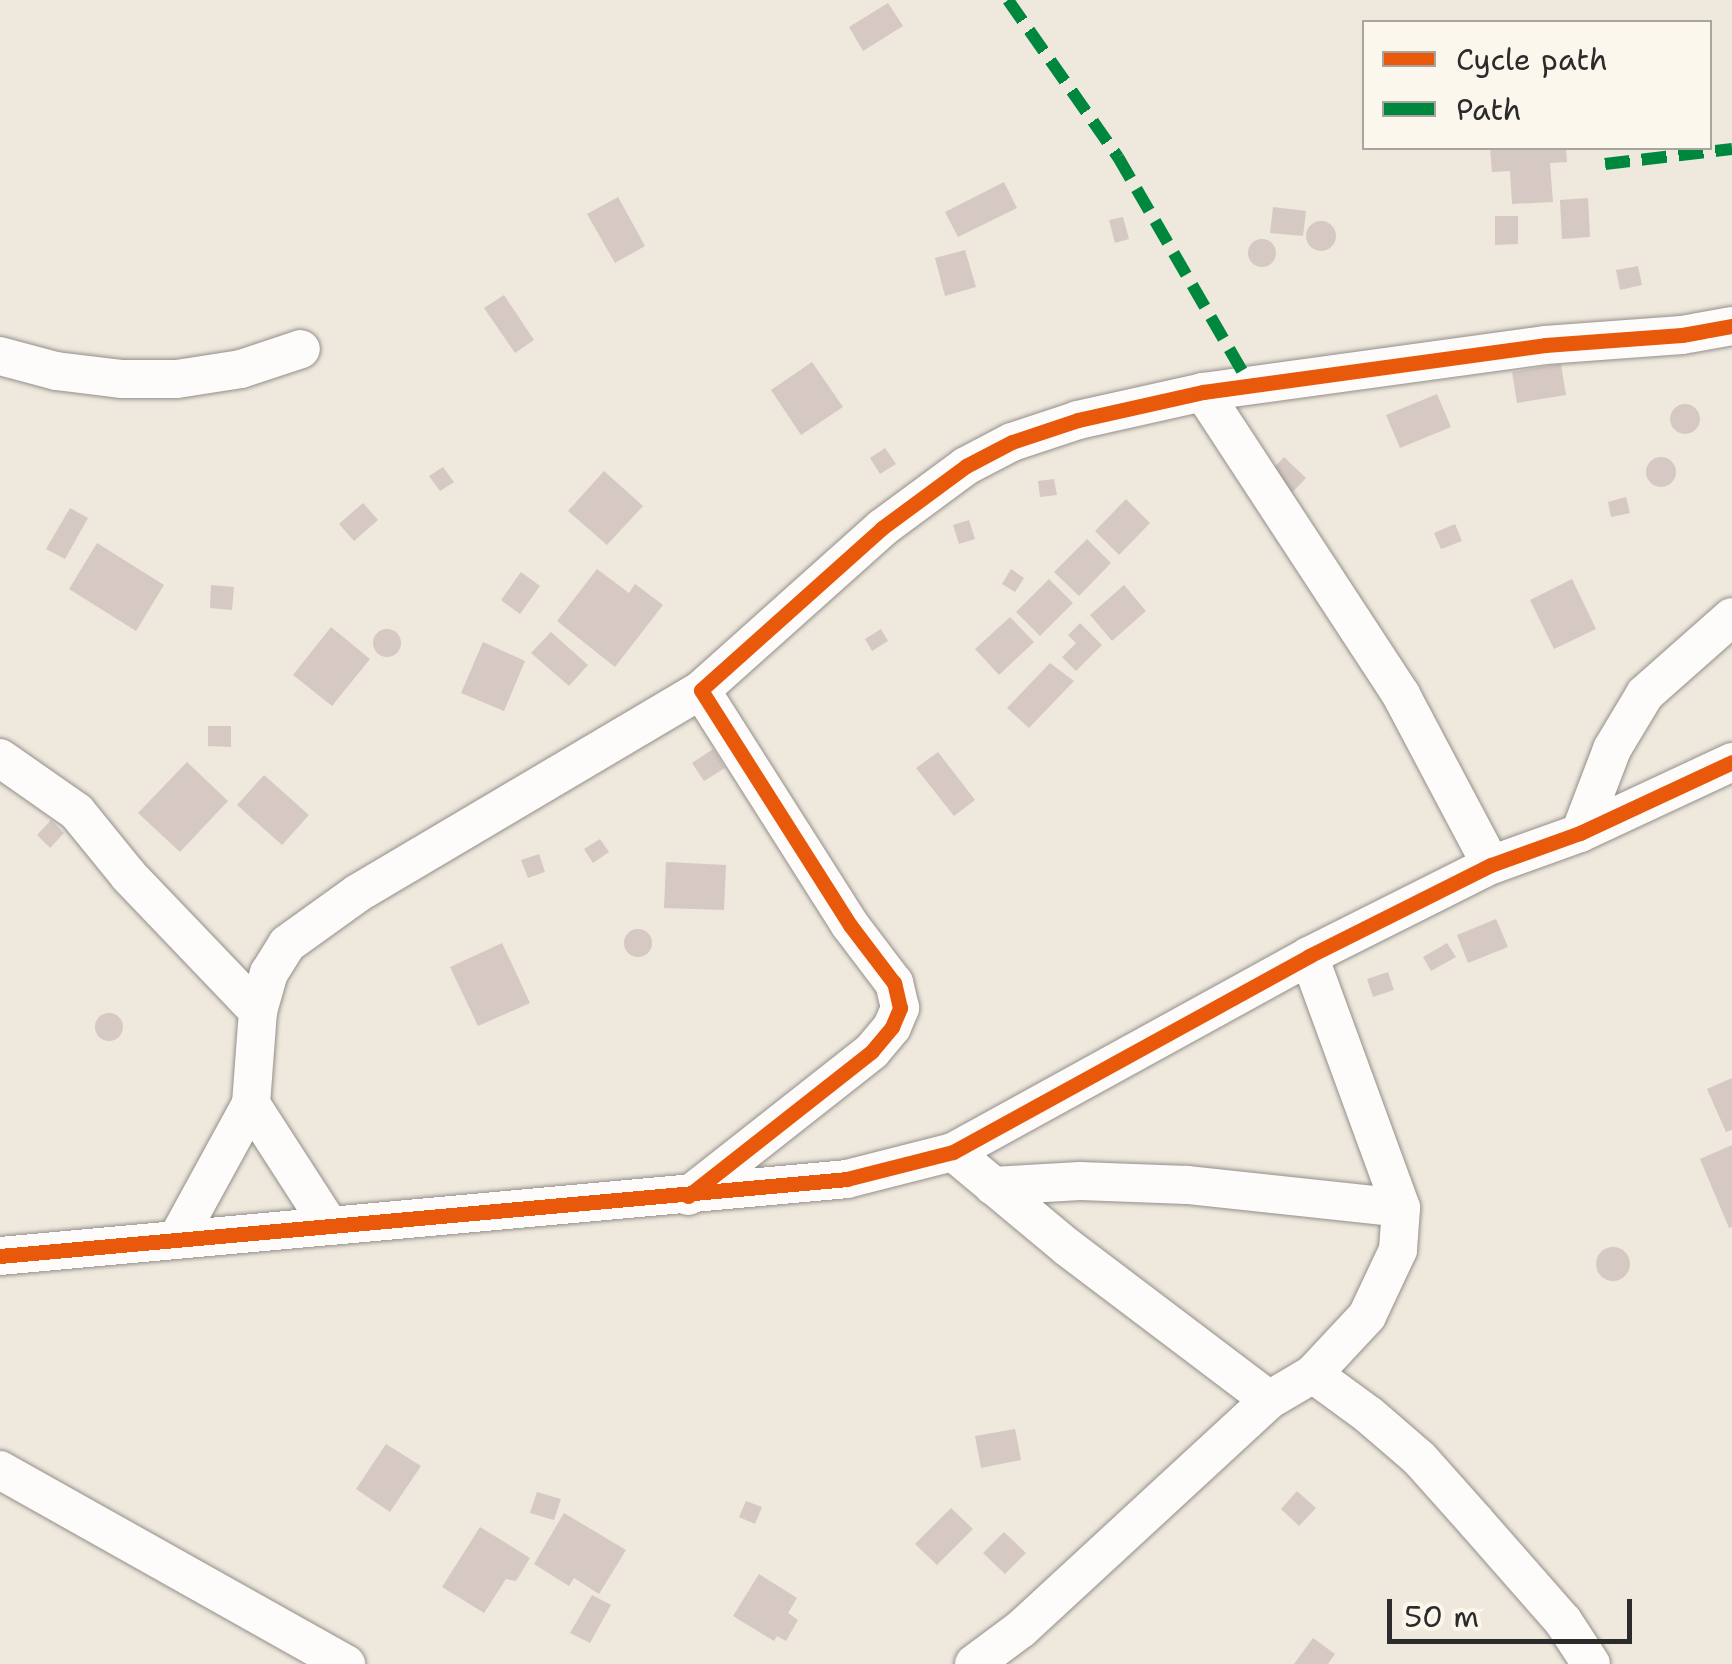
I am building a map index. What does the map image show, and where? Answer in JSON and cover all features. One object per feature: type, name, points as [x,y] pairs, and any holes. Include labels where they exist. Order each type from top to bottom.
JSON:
[{"type":"street","points":[[177,1239],[251,1104],[258,1011],[269,973],[288,944],[358,893],[701,690],[882,528],[966,466],[1012,442],[1078,420],[1203,392],[1545,344],[1682,335],[1732,326]]},
{"type":"street","points":[[0,356],[104,377],[176,379],[241,369],[301,349]]},
{"type":"street","points":[[1203,392],[1402,696],[1491,864]]},
{"type":"street","points":[[1580,833],[1612,749],[1645,694],[1732,617]]},
{"type":"street","points":[[688,1196],[872,1051],[892,1027],[900,1008],[894,982],[850,924],[701,690]]},
{"type":"street","points":[[0,758],[77,812],[128,876],[258,1011]]},
{"type":"street","points":[[0,1256],[847,1179],[953,1152],[1309,956],[1491,864],[1580,833],[1732,762]]},
{"type":"street","points":[[974,1664],[1021,1629],[1269,1400],[1313,1374],[1368,1316],[1398,1250],[1401,1208],[1309,956]]},
{"type":"street","points":[[251,1104],[329,1225]]},
{"type":"street","points":[[953,1152],[1269,1400]]},
{"type":"street","points":[[993,1186],[1080,1182],[1187,1185],[1401,1208]]},
{"type":"street","points":[[1313,1374],[1419,1458],[1563,1622],[1591,1664]]},
{"type":"street","points":[[0,1470],[346,1664]]},
{"type":"building","points":[[888,3],[903,26],[863,51],[849,27]]},
{"type":"building","points":[[1490,150],[1566,150],[1567,162],[1550,163],[1553,202],[1512,204],[1510,171],[1492,172]]},
{"type":"building","points":[[1004,182],[1017,208],[958,237],[945,212]]},
{"type":"building","points":[[618,197],[645,246],[615,263],[587,214]]},
{"type":"building","points":[[1588,198],[1590,237],[1562,239],[1560,200]]},
{"type":"building","points":[[1273,207],[1306,211],[1303,236],[1270,233]]},
{"type":"building","points":[[1495,216],[1518,216],[1518,244],[1495,245]]},
{"type":"building","points":[[1123,217],[1129,239],[1115,243],[1109,220]]},
{"type":"building","points":[[1321,221],[1332,225],[1336,236],[1332,247],[1321,251],[1310,247],[1306,236],[1310,225]]},
{"type":"building","points":[[1262,239],[1272,243],[1276,253],[1272,263],[1262,267],[1252,263],[1248,253],[1252,243]]},
{"type":"building","points":[[965,250],[976,287],[945,296],[935,258]]},
{"type":"building","points":[[1638,266],[1642,285],[1620,290],[1616,270]]},
{"type":"building","points":[[504,295],[534,340],[515,353],[484,308]]},
{"type":"building","points":[[812,362],[843,407],[801,435],[771,390]]},
{"type":"building","points":[[1561,364],[1566,395],[1517,403],[1512,372]]},
{"type":"building","points":[[1437,394],[1451,427],[1400,448],[1386,415]]},
{"type":"building","points":[[1685,404],[1696,408],[1700,419],[1696,430],[1685,434],[1674,430],[1670,419],[1674,408]]},
{"type":"building","points":[[885,448],[896,464],[880,474],[870,458]]},
{"type":"building","points":[[1284,457],[1306,478],[1289,496],[1268,474]]},
{"type":"building","points":[[1661,457],[1672,461],[1676,472],[1672,483],[1661,487],[1650,483],[1646,472],[1650,461]]},
{"type":"building","points":[[443,467],[454,482],[440,491],[429,476]]},
{"type":"building","points":[[604,471],[643,506],[607,545],[568,511]]},
{"type":"building","points":[[1054,479],[1057,495],[1040,497],[1038,481]]},
{"type":"building","points":[[1626,497],[1630,513],[1611,517],[1608,502]]},
{"type":"building","points":[[1126,499],[1150,523],[1119,555],[1095,531]]},
{"type":"building","points":[[363,503],[378,520],[354,541],[339,524]]},
{"type":"building","points":[[70,508],[88,518],[65,559],[46,549]]},
{"type":"building","points":[[969,520],[975,539],[959,544],[953,525]]},
{"type":"building","points":[[1455,524],[1462,541],[1441,549],[1434,533]]},
{"type":"building","points":[[1087,539],[1111,563],[1079,596],[1054,572]]},
{"type":"building","points":[[97,543],[164,585],[136,631],[69,589]]},
{"type":"building","points":[[597,569],[629,593],[635,584],[663,605],[615,667],[557,621]]},
{"type":"building","points":[[1011,569],[1024,578],[1015,592],[1002,584]]},
{"type":"building","points":[[521,572],[540,586],[520,614],[501,600]]},
{"type":"building","points":[[1049,579],[1073,603],[1040,636],[1016,612]]},
{"type":"building","points":[[1572,579],[1596,629],[1554,649],[1530,600]]},
{"type":"building","points":[[211,585],[234,587],[232,610],[210,608]]},
{"type":"building","points":[[1124,585],[1146,611],[1112,641],[1090,615]]},
{"type":"building","points":[[1010,617],[1034,642],[999,675],[975,649]]},
{"type":"building","points":[[1080,623],[1102,645],[1076,671],[1062,657],[1076,643],[1068,635]]},
{"type":"building","points":[[331,627],[370,659],[332,706],[293,675]]},
{"type":"building","points":[[387,629],[397,633],[401,643],[397,653],[387,657],[377,653],[373,643],[377,633]]},
{"type":"building","points":[[881,629],[888,641],[872,651],[865,639]]},
{"type":"building","points":[[551,632],[588,665],[569,686],[531,653]]},
{"type":"building","points":[[483,642],[525,661],[504,711],[461,693]]},
{"type":"building","points":[[1050,663],[1074,681],[1029,728],[1007,708]]},
{"type":"building","points":[[208,726],[231,726],[231,747],[208,746]]},
{"type":"building","points":[[713,749],[725,768],[704,781],[692,763]]},
{"type":"building","points":[[938,752],[975,800],[954,816],[916,768]]},
{"type":"building","points":[[187,762],[228,801],[180,852],[138,813]]},
{"type":"building","points":[[264,775],[309,815],[282,845],[237,805]]},
{"type":"building","points":[[51,820],[64,833],[50,848],[37,835]]},
{"type":"building","points":[[600,839],[609,852],[593,863],[584,849]]},
{"type":"building","points":[[539,854],[545,872],[528,878],[521,860]]},
{"type":"building","points":[[666,862],[726,865],[724,910],[664,908]]},
{"type":"building","points":[[1496,919],[1508,947],[1468,963],[1457,935]]},
{"type":"building","points":[[638,929],[648,933],[652,943],[648,953],[638,957],[628,953],[624,943],[628,933]]},
{"type":"building","points":[[502,943],[530,1003],[478,1026],[450,967]]},
{"type":"building","points":[[1447,943],[1456,957],[1431,971],[1423,957]]},
{"type":"building","points":[[1388,972],[1394,990],[1373,997],[1367,979]]},
{"type":"building","points":[[109,1013],[119,1017],[123,1027],[119,1037],[109,1041],[99,1037],[95,1027],[99,1017]]},
{"type":"building","points":[[1732,1078],[1732,1130],[1726,1132],[1707,1089]]},
{"type":"building","points":[[1732,1145],[1732,1227],[1729,1228],[1700,1159]]},
{"type":"building","points":[[1613,1247],[1625,1252],[1630,1264],[1625,1276],[1613,1281],[1601,1276],[1596,1264],[1601,1252]]},
{"type":"building","points":[[1015,1429],[1021,1460],[981,1468],[975,1436]]},
{"type":"building","points":[[386,1444],[421,1466],[390,1512],[356,1489]]},
{"type":"building","points":[[1297,1491],[1316,1508],[1299,1526],[1281,1509]]},
{"type":"building","points":[[537,1492],[561,1499],[554,1520],[530,1513]]},
{"type":"building","points":[[746,1501],[762,1507],[755,1524],[739,1517]]},
{"type":"building","points":[[951,1508],[973,1529],[937,1565],[915,1544]]},
{"type":"building","points":[[564,1513],[626,1550],[599,1594],[574,1578],[569,1586],[534,1564]]},
{"type":"building","points":[[480,1527],[530,1558],[516,1581],[506,1579],[484,1613],[442,1587]]},
{"type":"building","points":[[1004,1532],[1026,1553],[1005,1574],[983,1553]]},
{"type":"building","points":[[759,1574],[797,1598],[788,1613],[798,1620],[786,1641],[777,1636],[774,1641],[733,1616]]},
{"type":"building","points":[[592,1595],[611,1605],[590,1643],[570,1633]]},
{"type":"building","points":[[1313,1638],[1335,1654],[1328,1664],[1294,1664]]},
{"type":"marked path","points":[[1008,0],[1118,157],[1252,388]]},
{"type":"marked path","points":[[1605,164],[1732,149]]},
{"type":"cycle path","points":[[688,1196],[872,1051],[892,1027],[900,1008],[894,983],[850,925],[701,690],[882,528],[966,466],[1012,442],[1078,420],[1203,392],[1545,345],[1682,335],[1732,326]]},
{"type":"cycle path","points":[[0,1256],[847,1179],[953,1152],[1309,956],[1491,865],[1580,833],[1732,762]]}]
